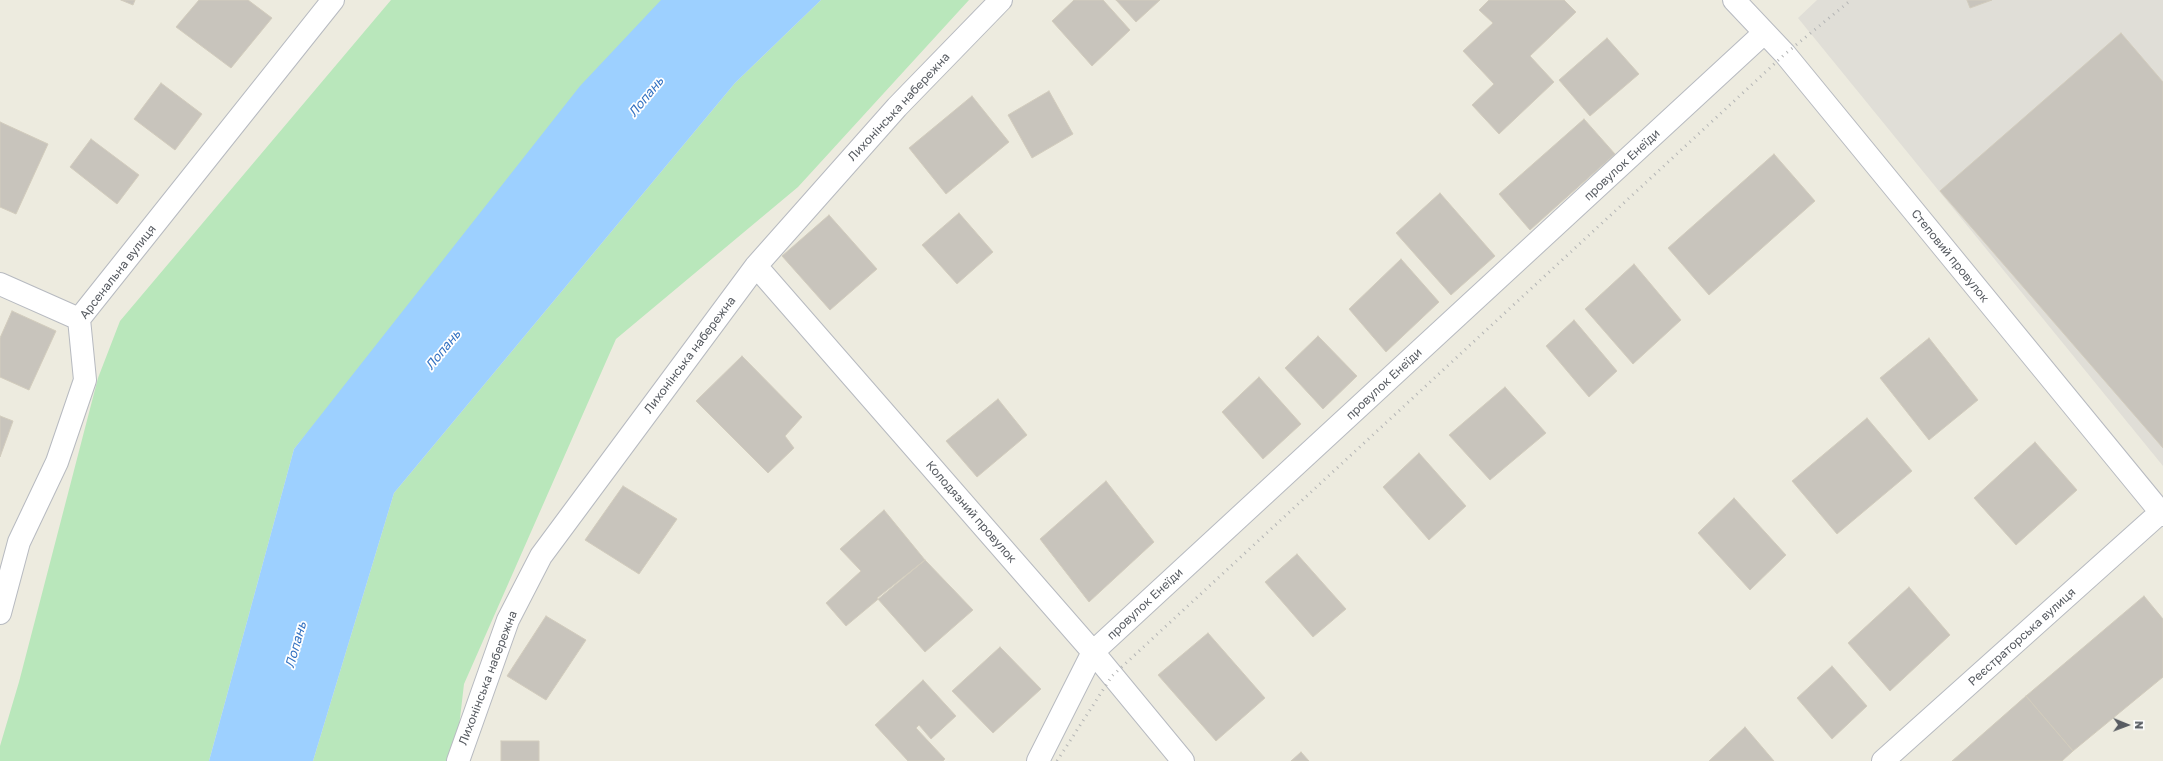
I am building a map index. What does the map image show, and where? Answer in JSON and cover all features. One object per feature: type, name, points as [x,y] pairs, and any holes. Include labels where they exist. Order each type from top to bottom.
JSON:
[{"type":"street","name":"Арсенальна вулиця","points":[[0,613],[19,542],[57,462],[85,380],[79,319],[333,0]]},
{"type":"street","name":"Лихонінська набережна","points":[[458,761],[508,620],[541,556],[756,266],[897,107],[1000,0]]},
{"type":"street","name":"Степовий провулок","points":[[1734,0],[1785,54],[2162,514]]},
{"type":"street","name":"провулок Енеїди","points":[[1038,761],[1094,652],[1764,33]]},
{"type":"street","name":"Колодязний провулок","points":[[756,266],[1094,652],[1182,761]]},
{"type":"street","points":[[0,284],[79,319]]},
{"type":"street","name":"Реєстраторська вулиця","points":[[1883,761],[2162,514]]},
{"type":"shaded area","points":[[1817,0],[2163,0],[2163,466],[1798,18]]},
{"type":"green space","points":[[391,0],[664,0],[294,449],[209,761],[0,761],[0,746],[19,682],[98,378],[120,321]]},
{"type":"green space","points":[[821,0],[969,0],[798,187],[616,339],[464,684],[455,761],[313,761],[394,493],[735,83]]},
{"type":"water","name":"Лопань","points":[[661,0],[821,0],[735,83],[394,493],[313,761],[209,761],[294,449],[580,86]]},
{"type":"building","points":[[121,0],[135,0],[133,5]]},
{"type":"building","points":[[199,0],[248,0],[272,18],[231,68],[176,27]]},
{"type":"building","points":[[1074,0],[1103,0],[1130,30],[1092,66],[1052,21]]},
{"type":"building","points":[[1116,0],[1160,0],[1136,22]]},
{"type":"building","points":[[1489,0],[1564,0],[1576,12],[1530,56],[1554,82],[1499,134],[1472,105],[1494,84],[1463,51],[1493,23],[1479,10]]},
{"type":"building","points":[[1967,0],[1992,0],[1970,8]]},
{"type":"building","points":[[2121,33],[2163,82],[2163,448],[1940,191]]},
{"type":"building","points":[[1607,38],[1639,74],[1590,116],[1559,80]]},
{"type":"building","points":[[161,83],[202,114],[175,150],[134,119]]},
{"type":"building","points":[[1049,91],[1073,134],[1032,158],[1008,115]]},
{"type":"building","points":[[972,96],[1009,142],[946,194],[909,148]]},
{"type":"building","points":[[1584,119],[1615,154],[1530,230],[1499,194]]},
{"type":"building","points":[[0,122],[48,144],[16,214],[0,207]]},
{"type":"building","points":[[91,139],[139,175],[117,204],[70,167]]},
{"type":"building","points":[[1774,154],[1815,201],[1709,295],[1668,248]]},
{"type":"building","points":[[1440,193],[1495,256],[1451,295],[1396,233]]},
{"type":"building","points":[[959,213],[993,252],[957,284],[922,245]]},
{"type":"building","points":[[829,215],[877,269],[830,310],[782,256]]},
{"type":"building","points":[[1401,259],[1439,302],[1386,352],[1349,309]]},
{"type":"building","points":[[1634,264],[1681,320],[1633,364],[1585,309]]},
{"type":"building","points":[[12,311],[56,331],[29,390],[0,377],[0,338]]},
{"type":"building","points":[[1574,320],[1617,371],[1589,397],[1546,346]]},
{"type":"building","points":[[1318,336],[1357,376],[1323,409],[1285,368]]},
{"type":"building","points":[[1929,338],[1978,400],[1929,440],[1880,378]]},
{"type":"building","points":[[742,356],[802,417],[785,436],[794,448],[768,473],[696,401]]},
{"type":"building","points":[[1259,377],[1301,424],[1263,459],[1222,412]]},
{"type":"building","points":[[1505,387],[1546,433],[1490,480],[1449,435]]},
{"type":"building","points":[[998,399],[1027,435],[977,477],[946,441]]},
{"type":"building","points":[[0,416],[13,421],[0,457]]},
{"type":"building","points":[[1867,418],[1912,471],[1837,534],[1792,481]]},
{"type":"building","points":[[2035,442],[2077,490],[2016,545],[1974,498]]},
{"type":"building","points":[[1419,453],[1466,506],[1429,540],[1383,487]]},
{"type":"building","points":[[1106,481],[1154,542],[1089,602],[1040,539]]},
{"type":"building","points":[[623,486],[677,519],[639,574],[585,540]]},
{"type":"building","points":[[1734,498],[1786,555],[1750,590],[1698,533]]},
{"type":"building","points":[[884,510],[925,560],[846,626],[826,603],[861,571],[840,549]]},
{"type":"building","points":[[1297,554],[1346,609],[1313,637],[1265,582]]},
{"type":"building","points":[[925,560],[973,610],[925,652],[877,598]]},
{"type":"building","points":[[1909,587],[1950,635],[1890,691],[1848,643]]},
{"type":"building","points":[[2144,596],[2163,619],[2163,677],[2073,751],[2026,696]]},
{"type":"building","points":[[546,616],[586,640],[546,700],[507,676]]},
{"type":"building","points":[[1208,633],[1265,698],[1216,741],[1158,675]]},
{"type":"building","points":[[1000,647],[1041,689],[993,733],[952,691]]},
{"type":"building","points":[[1832,666],[1867,706],[1832,739],[1797,698]]},
{"type":"building","points":[[923,680],[956,716],[931,739],[919,725],[916,728],[945,759],[943,761],[908,761],[875,725]]},
{"type":"building","points":[[2026,696],[2073,751],[2062,761],[1952,761]]},
{"type":"building","points":[[1745,727],[1774,761],[1709,761]]},
{"type":"building","points":[[501,741],[539,741],[539,761],[501,761]]},
{"type":"building","points":[[1301,752],[1309,761],[1291,761]]},
{"type":"railway","points":[[1057,761],[1112,676],[1785,54],[1851,0]]}]
